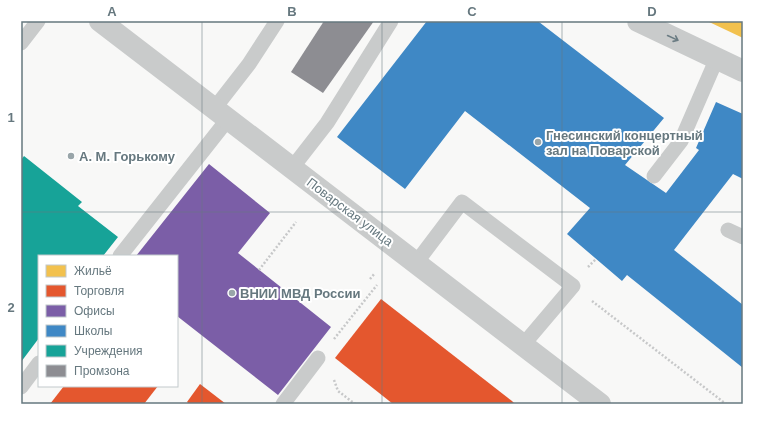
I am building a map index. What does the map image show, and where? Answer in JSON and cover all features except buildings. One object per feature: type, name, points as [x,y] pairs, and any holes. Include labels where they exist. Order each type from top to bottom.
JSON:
[{"type":"street","name":"Поварская улица","points":[[100,21],[600,404]]},
{"type":"street","points":[[638,21],[743,71]]},
{"type":"lane","points":[[21,43],[38,21]]},
{"type":"lane","points":[[121,255],[221,114],[249,64],[277,21]]},
{"type":"lane","points":[[292,168],[327,123],[391,21]]},
{"type":"lane","points":[[654,176],[681,141],[717,58]]},
{"type":"lane","points":[[416,263],[462,202],[572,286],[523,345]]},
{"type":"lane","points":[[728,230],[743,237]]},
{"type":"lane","points":[[283,404],[322,354]]},
{"type":"lane","points":[[21,387],[38,364]]},
{"type":"path","points":[[259,270],[296,222]]},
{"type":"path","points":[[596,259],[572,286],[726,404]]},
{"type":"path","points":[[370,279],[375,273]]},
{"type":"path","points":[[355,404],[338,391],[322,354],[377,285]]},
{"type":"place","name":"Гнесинский концертный зал на Поварской","points":[[538,142]]},
{"type":"place","name":"А. М. Горькому","points":[[71,156]]},
{"type":"place","name":"ВНИИ МВД России","points":[[232,293]]}]
